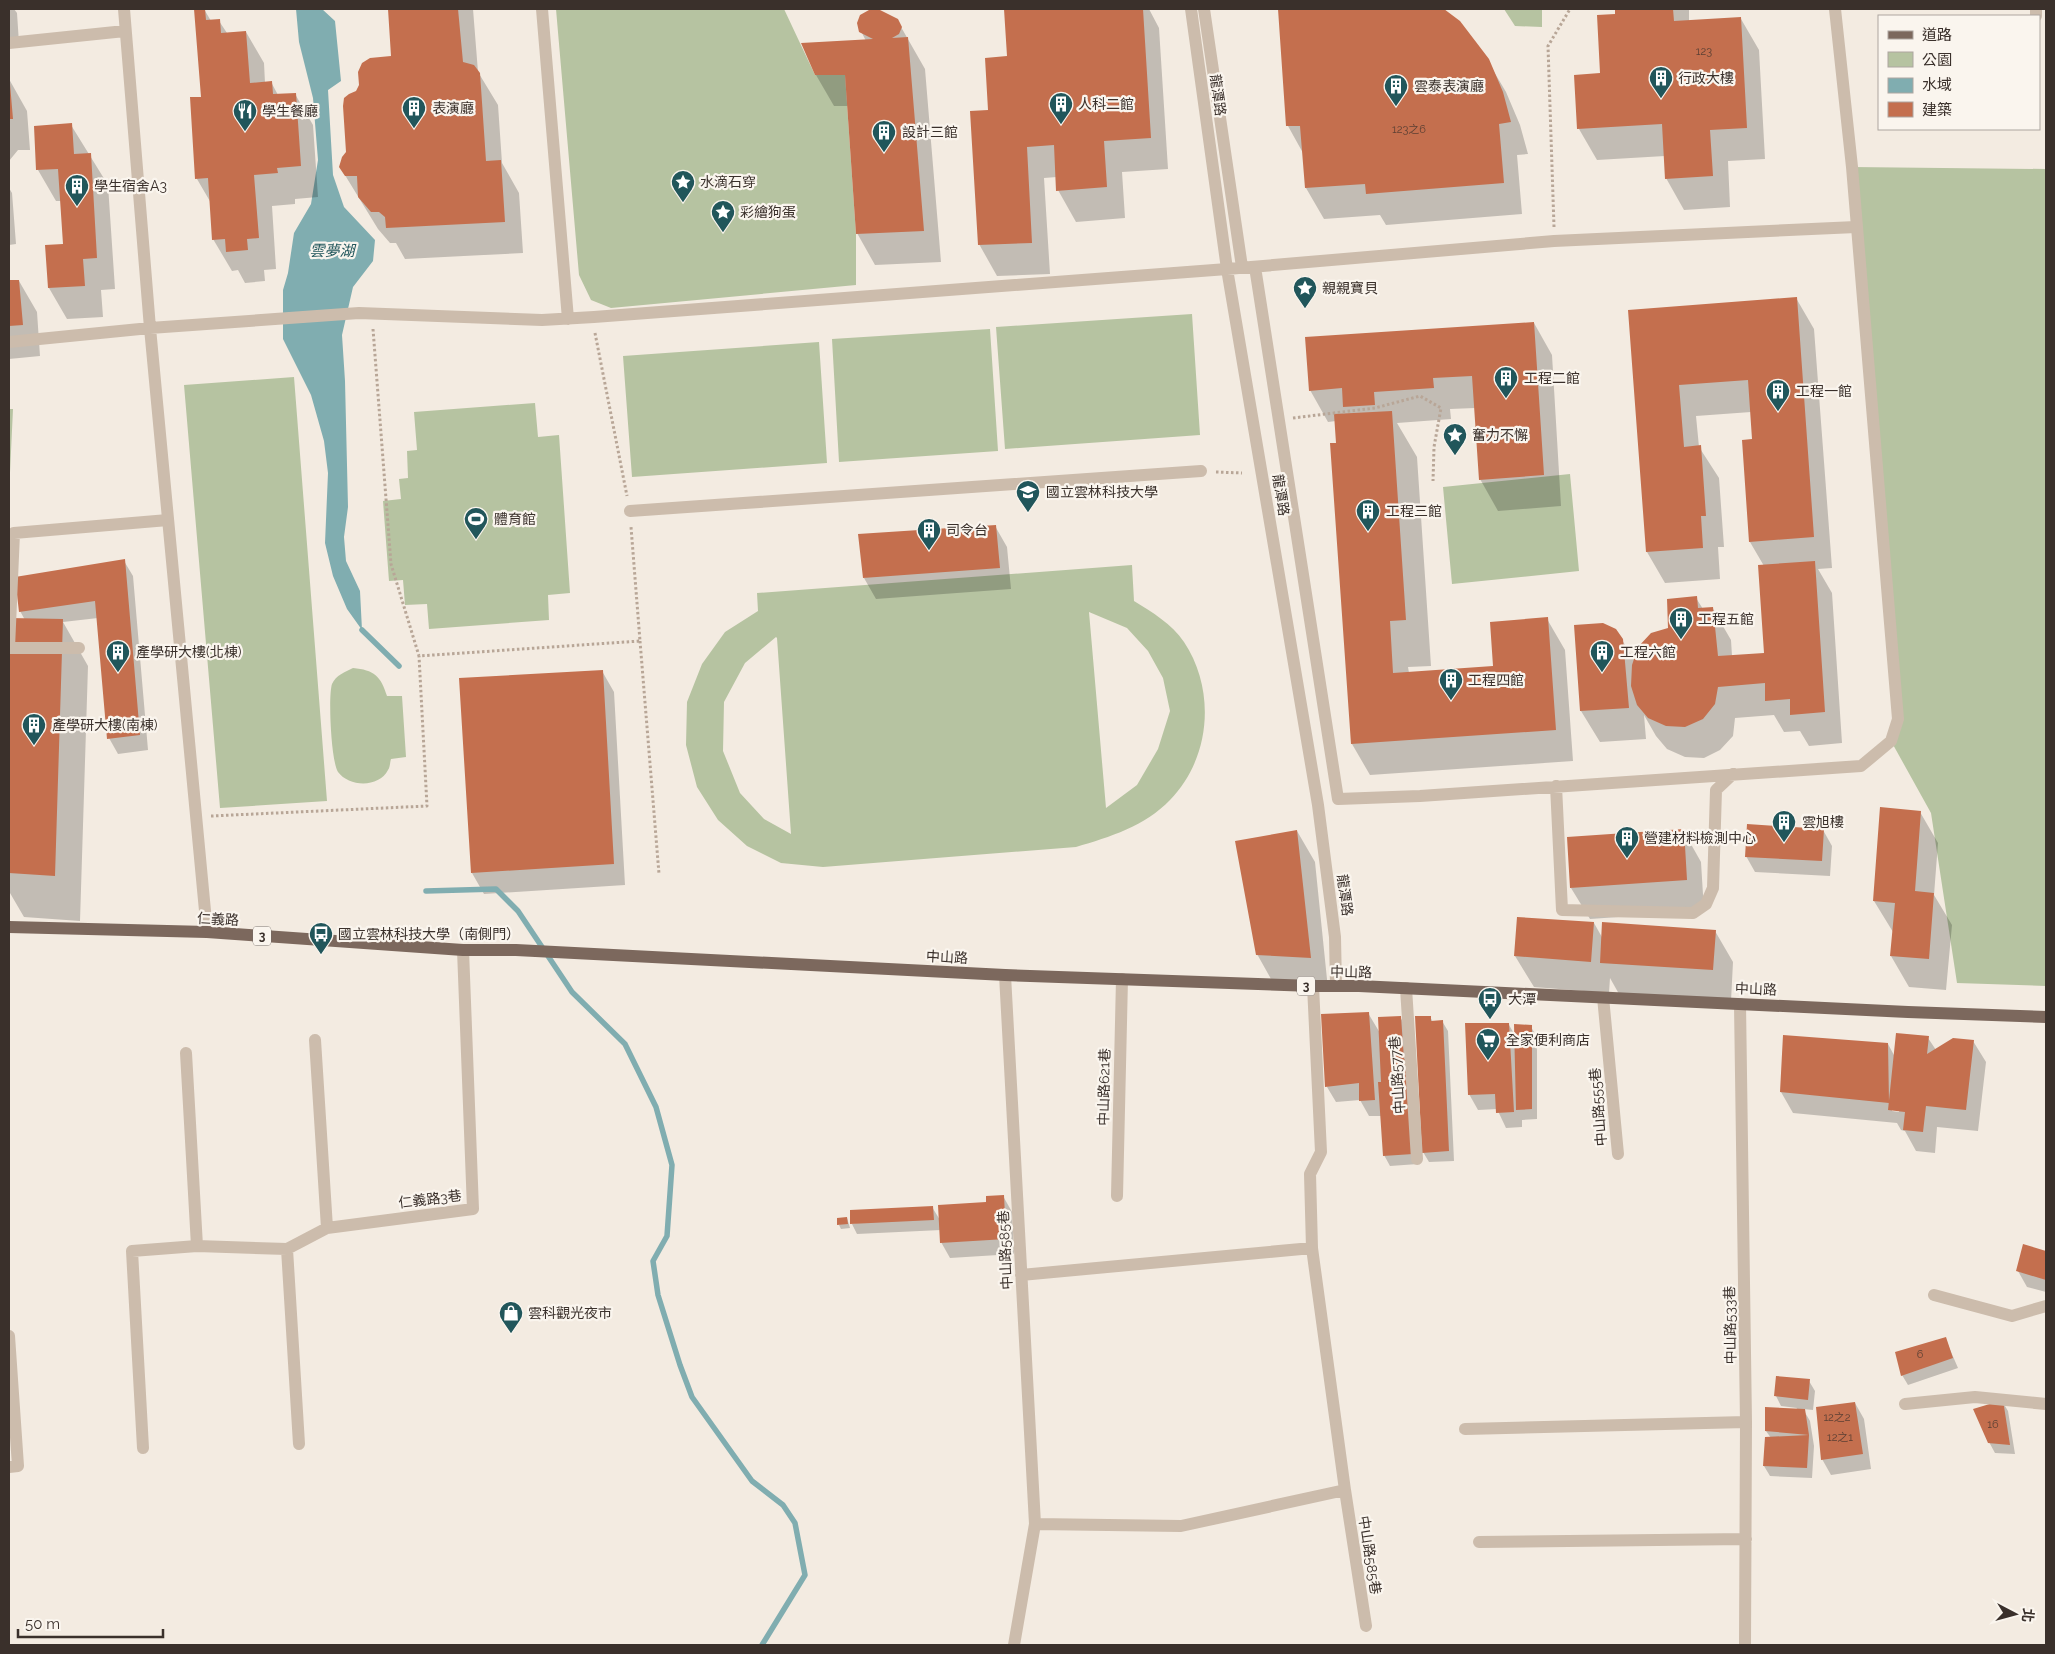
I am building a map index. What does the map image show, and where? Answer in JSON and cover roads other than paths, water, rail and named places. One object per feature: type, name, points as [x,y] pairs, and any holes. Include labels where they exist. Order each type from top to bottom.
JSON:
[{"type":"main road","name":"仁義路","points":[[9,927],[207,932],[463,950],[565,952]]},
{"type":"main road","name":"中山路","points":[[565,952],[1005,975],[1406,988],[2046,1017]]},
{"type":"street","points":[[124,9],[150,328],[207,932]]},
{"type":"street","points":[[542,9],[568,319]]},
{"type":"street","name":"龍潭路","points":[[1192,9],[1227,269],[1318,805],[1336,937],[1336,986]]},
{"type":"street","points":[[1204,9],[1338,799],[1420,796],[1861,766],[1891,741],[1898,719],[1852,167],[1835,9]]},
{"type":"street","points":[[9,43],[125,31]]},
{"type":"street","points":[[9,342],[272,318],[366,313],[542,320],[568,319],[1227,269],[1554,241],[1856,227]]},
{"type":"street","points":[[630,511],[1201,471]]},
{"type":"street","points":[[79,648],[9,648],[14,533],[168,520]]},
{"type":"street","points":[[1556,786],[1562,910],[1694,913],[1706,904],[1713,888],[1716,790],[1733,774]]},
{"type":"street","name":"仁義路3巷","points":[[287,1249],[326,1228],[473,1209],[463,950]]},
{"type":"street","name":"中山路585巷","points":[[1005,975],[1035,1524],[1014,1645]]},
{"type":"street","name":"中山路621巷","points":[[1117,1196],[1122,979]]},
{"type":"street","name":"中山路585巷","points":[[1313,986],[1321,1152],[1310,1174],[1312,1248],[1345,1490],[1366,1626]]},
{"type":"street","name":"中山路577巷","points":[[1406,988],[1417,1159]]},
{"type":"street","name":"中山路555巷","points":[[1603,997],[1618,1154]]},
{"type":"street","name":"中山路533巷","points":[[1740,1004],[1746,1422],[1745,1645]]},
{"type":"street","points":[[315,1040],[326,1228]]},
{"type":"street","points":[[186,1053],[198,1246]]},
{"type":"street","points":[[143,1448],[132,1251],[198,1246],[287,1249],[299,1444]]},
{"type":"street","points":[[1021,1275],[1312,1248]]},
{"type":"street","points":[[1934,1295],[2012,1316],[2046,1306]]},
{"type":"street","points":[[9,1336],[18,1466],[9,1467]]},
{"type":"street","points":[[1905,1404],[1975,1397],[2046,1404]]},
{"type":"street","points":[[1466,1429],[1746,1422]]},
{"type":"street","points":[[1035,1524],[1182,1526],[1345,1490]]},
{"type":"street","points":[[1479,1542],[1746,1538]]},
{"type":"water","name":"雲夢湖","points":[[296,9],[322,9],[335,21],[341,81],[328,90],[333,175],[344,207],[375,240],[373,261],[353,287],[342,335],[348,507],[344,537],[346,561],[360,591],[362,630],[347,609],[333,576],[325,543],[328,473],[324,441],[311,395],[283,339],[283,290],[288,273],[294,233],[311,204],[318,160],[313,98],[299,42]]},
{"type":"waterway","points":[[362,630],[399,666]]},
{"type":"waterway","points":[[426,891],[496,889],[518,911],[572,992],[625,1044],[656,1107],[672,1165],[667,1236],[653,1261],[658,1295],[680,1365],[692,1397],[752,1481],[783,1505],[795,1523],[805,1575],[762,1645]]},
{"type":"place","name":"行政大樓","points":[[1661,99]]},
{"type":"place","name":"雲泰表演廳","points":[[1396,107]]},
{"type":"place","name":"人科二館","points":[[1061,125]]},
{"type":"place","name":"表演廳","points":[[414,129]]},
{"type":"place","name":"學生餐廳","points":[[245,132]]},
{"type":"place","name":"設計三館","points":[[884,153]]},
{"type":"place","name":"水滴石穿","points":[[683,203]]},
{"type":"place","name":"學生宿舍A3","points":[[77,207]]},
{"type":"place","name":"彩繪狗蛋","points":[[723,233]]},
{"type":"place","name":"親親寶貝","points":[[1305,309]]},
{"type":"place","name":"工程二館","points":[[1506,399]]},
{"type":"place","name":"工程一館","points":[[1778,412]]},
{"type":"place","name":"奮力不懈","points":[[1455,456]]},
{"type":"place","name":"國立雲林科技大學","points":[[1028,513]]},
{"type":"place","name":"工程三館","points":[[1368,532]]},
{"type":"place","name":"體育館","points":[[476,540]]},
{"type":"place","name":"司令台","points":[[929,551]]},
{"type":"place","name":"工程五館","points":[[1681,640]]},
{"type":"place","name":"產學研大樓(北棟)","points":[[118,673]]},
{"type":"place","name":"工程六館","points":[[1602,673]]},
{"type":"place","name":"工程四館","points":[[1451,701]]},
{"type":"place","name":"產學研大樓(南棟)","points":[[34,746]]},
{"type":"place","name":"雲旭樓","points":[[1784,843]]},
{"type":"place","name":"營建材料檢測中心","points":[[1627,859]]},
{"type":"place","name":"國立雲林科技大學（南側門）","points":[[321,955]]},
{"type":"place","name":"大潭","points":[[1490,1020]]},
{"type":"place","name":"全家便利商店","points":[[1488,1061]]},
{"type":"place","name":"雲科觀光夜市","points":[[511,1334]]}]
